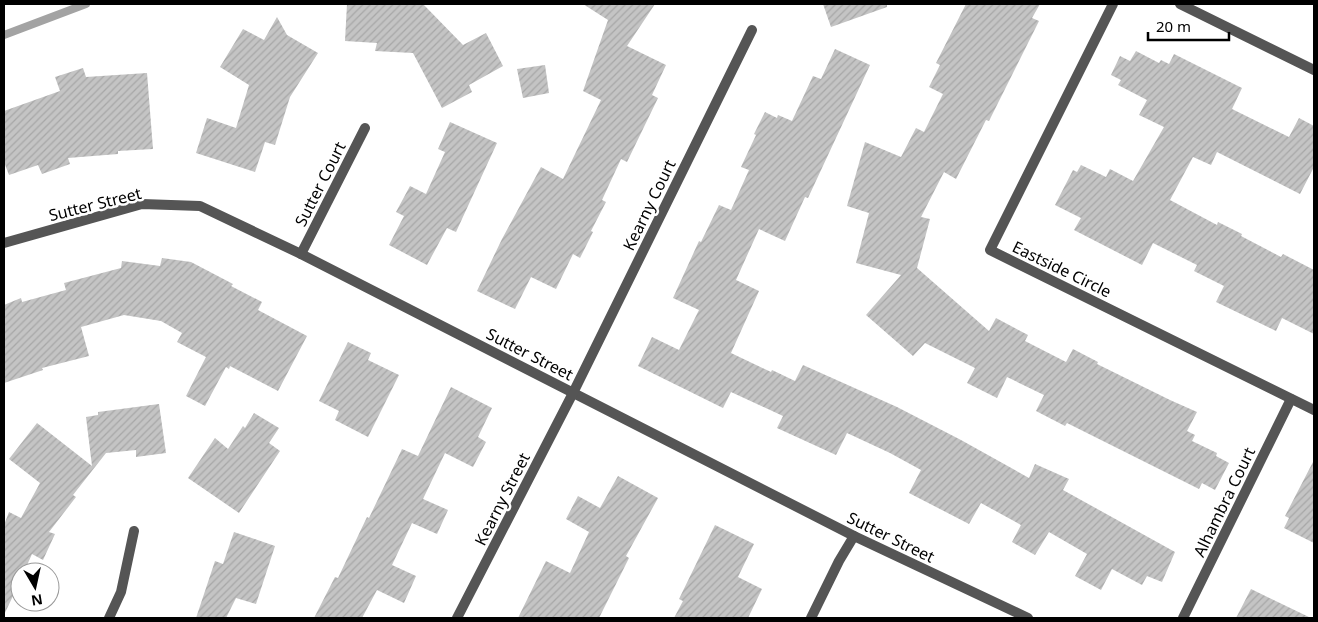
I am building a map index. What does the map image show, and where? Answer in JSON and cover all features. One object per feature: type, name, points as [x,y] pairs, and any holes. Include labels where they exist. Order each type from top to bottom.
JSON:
[{"type":"street","name":"Eastside Circle","points":[[1112,4],[990,250],[1314,410]]},
{"type":"street","points":[[1180,4],[1314,70]]},
{"type":"street","name":"Kearny Court","points":[[573,393],[752,30]]},
{"type":"street","name":"Sutter Court","points":[[301,254],[365,128]]},
{"type":"street","name":"Sutter Street","points":[[4,244],[142,204],[200,206],[301,254],[854,536],[1028,618]]},
{"type":"street","name":"Kearny Street","points":[[457,618],[573,393]]},
{"type":"street","name":"Alhambra Court","points":[[1183,618],[1291,399]]},
{"type":"street","points":[[109,618],[121,592],[134,532]]},
{"type":"street","points":[[811,618],[839,561],[854,536]]},
{"type":"building","points":[[347,4],[423,4],[463,45],[486,33],[503,66],[469,85],[472,92],[442,108],[413,53],[375,51],[377,43],[345,41]]},
{"type":"building","points":[[583,4],[655,4],[627,46],[666,65],[652,95],[658,98],[627,162],[621,159],[602,200],[606,202],[580,258],[573,254],[556,289],[531,277],[515,309],[477,291],[502,239],[541,167],[563,179],[601,100],[583,91],[608,20]]},
{"type":"building","points":[[823,4],[887,4],[887,7],[831,27]]},
{"type":"building","points":[[966,4],[1040,4],[1032,18],[1039,21],[989,121],[986,120],[956,179],[944,172],[921,217],[930,219],[917,268],[989,331],[996,318],[1028,335],[1025,341],[1066,362],[1073,349],[1098,362],[1097,364],[1197,412],[1187,431],[1195,435],[1192,441],[1217,453],[1216,456],[1229,463],[1215,490],[1202,483],[1199,489],[1067,423],[1065,426],[1036,411],[1044,395],[1007,377],[997,398],[967,383],[975,368],[925,343],[913,356],[866,315],[901,275],[856,263],[869,213],[847,206],[865,142],[901,157],[916,128],[924,132],[943,94],[929,87],[940,65],[936,63]]},
{"type":"building","points":[[277,17],[287,35],[318,53],[290,97],[275,145],[265,142],[255,172],[196,153],[207,118],[236,128],[249,85],[220,67],[243,29],[264,40]]},
{"type":"building","points":[[835,49],[870,65],[808,198],[805,197],[785,241],[759,229],[736,280],[759,291],[731,353],[795,381],[803,365],[897,407],[1029,478],[1035,464],[1069,479],[1063,490],[1175,552],[1162,582],[1147,576],[1142,585],[1112,569],[1101,590],[1075,576],[1087,554],[1049,532],[1035,555],[1012,542],[1021,525],[981,503],[969,524],[909,493],[921,470],[890,453],[847,433],[836,455],[777,428],[783,416],[731,392],[723,408],[638,366],[652,337],[679,350],[699,310],[673,298],[699,241],[701,242],[719,205],[731,210],[749,170],[741,167],[765,112],[777,118],[778,115],[792,121],[813,76],[821,79]]},
{"type":"building","points":[[1136,51],[1159,63],[1161,60],[1169,64],[1174,54],[1242,88],[1232,109],[1289,137],[1299,118],[1314,126],[1314,167],[1300,194],[1217,152],[1211,165],[1193,157],[1170,200],[1217,225],[1218,222],[1242,234],[1241,236],[1281,257],[1283,254],[1314,270],[1314,334],[1282,318],[1276,331],[1216,302],[1224,286],[1194,271],[1197,265],[1153,243],[1142,265],[1074,230],[1081,218],[1055,205],[1073,170],[1077,172],[1081,165],[1106,177],[1110,169],[1133,181],[1164,127],[1139,115],[1147,100],[1118,85],[1121,80],[1111,75],[1120,56],[1130,61]]},
{"type":"building","points":[[545,65],[549,93],[523,98],[517,69]]},
{"type":"building","points":[[83,68],[86,77],[147,73],[153,149],[118,151],[118,154],[68,158],[70,164],[42,174],[38,165],[9,175],[4,162],[4,111],[60,91],[55,77]]},
{"type":"building","points":[[450,122],[497,143],[456,232],[447,228],[427,265],[389,245],[404,216],[396,212],[410,186],[426,194],[445,152],[438,149]]},
{"type":"building","points":[[162,258],[191,262],[233,284],[231,286],[262,302],[258,310],[307,336],[278,391],[230,366],[229,369],[226,367],[205,406],[186,396],[206,357],[177,342],[182,333],[161,321],[124,315],[81,327],[89,356],[42,368],[43,370],[4,383],[4,305],[21,298],[22,302],[66,290],[64,283],[121,268],[122,261],[160,266]]},
{"type":"building","points":[[348,342],[371,353],[368,360],[399,375],[368,437],[335,420],[339,411],[319,401]]},
{"type":"building","points":[[451,387],[492,408],[478,437],[486,442],[473,467],[445,453],[423,499],[448,510],[437,534],[412,523],[392,565],[416,576],[404,603],[377,590],[362,618],[314,618],[335,577],[338,578],[402,449],[418,456]]},
{"type":"building","points":[[159,404],[166,453],[136,457],[136,450],[106,453],[73,495],[76,497],[49,532],[55,534],[43,560],[32,554],[28,562],[10,562],[10,602],[4,615],[4,525],[9,512],[21,518],[40,483],[9,459],[37,423],[92,466],[86,417],[98,415],[98,412]]},
{"type":"building","points":[[254,413],[279,428],[269,443],[280,451],[239,513],[188,478],[215,438],[228,449]]},
{"type":"building","points":[[1314,460],[1314,543],[1284,528],[1289,518],[1285,516]]},
{"type":"building","points":[[618,476],[658,498],[626,556],[629,558],[599,618],[518,618],[546,561],[570,573],[589,532],[566,519],[578,496],[600,508]]},
{"type":"building","points":[[715,525],[754,544],[738,577],[762,589],[748,618],[674,618],[683,601],[679,599]]},
{"type":"building","points":[[234,532],[275,546],[256,604],[236,598],[226,618],[196,618],[215,561],[223,564]]},
{"type":"building","points":[[1251,589],[1311,618],[1236,618]]},
{"type":"waterway","points":[[4,35],[86,4]]}]
